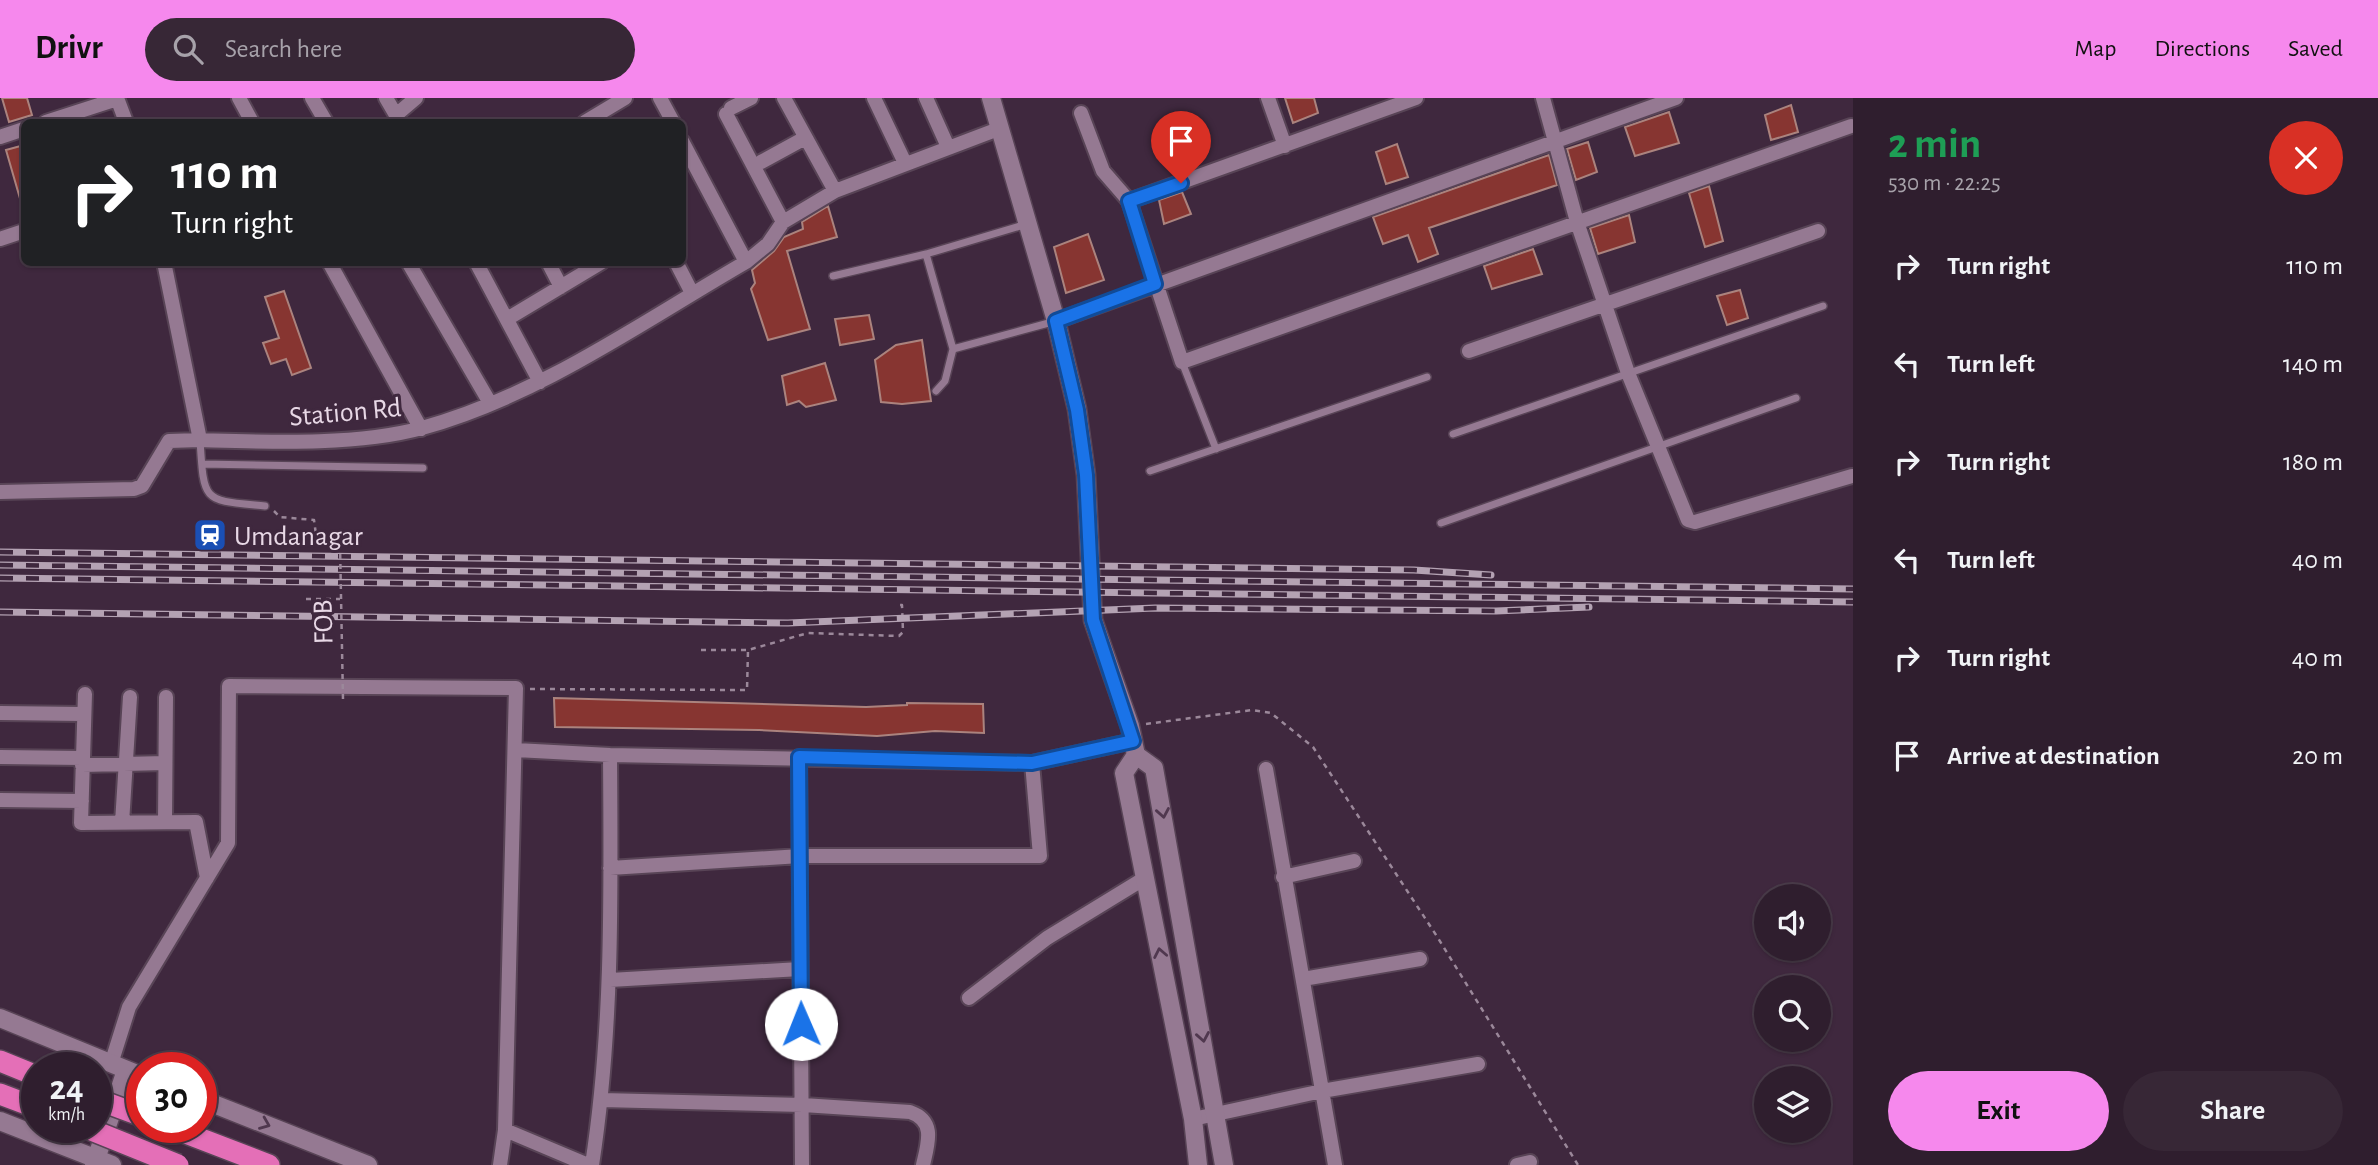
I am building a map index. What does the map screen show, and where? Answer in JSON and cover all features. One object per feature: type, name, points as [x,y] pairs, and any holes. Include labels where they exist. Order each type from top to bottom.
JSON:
[{"type":"highway","points":[[0,1061],[21,1070]]},
{"type":"highway","points":[[0,1094],[21,1102]]},
{"type":"highway","points":[[112,1139],[178,1165]]},
{"type":"highway","points":[[212,1143],[269,1165]]},
{"type":"main road","points":[[991,98],[1056,321],[1077,410],[1086,475],[1093,620],[1133,741],[1154,768],[1224,1165]]},
{"type":"main road","points":[[1133,741],[1124,773],[1192,1119],[1198,1165]]},
{"type":"main road","points":[[0,1018],[126,1070],[100,1163],[1,1124]]},
{"type":"main road","points":[[217,1105],[368,1165]]},
{"type":"street","points":[[239,98],[250,119]]},
{"type":"street","points":[[312,98],[324,119]]},
{"type":"street","points":[[387,98],[398,119],[416,98]]},
{"type":"street","points":[[595,119],[625,98]]},
{"type":"street","points":[[660,98],[671,119]]},
{"type":"street","points":[[751,98],[729,111],[783,222],[835,191],[1001,128]]},
{"type":"street","points":[[784,98],[835,191]]},
{"type":"street","points":[[874,98],[905,163]]},
{"type":"street","points":[[926,98],[948,147]]},
{"type":"street","points":[[1268,98],[1285,146]]},
{"type":"street","points":[[1129,201],[1416,98]]},
{"type":"street","points":[[1543,98],[1577,222],[1607,303],[1628,373],[1688,520],[1695,522],[1852,476]]},
{"type":"street","points":[[1056,321],[1675,98]]},
{"type":"street","points":[[55,119],[117,99],[124,119]]},
{"type":"street","points":[[1080,113],[1103,171],[1129,201],[1182,362],[1851,126]]},
{"type":"street","points":[[0,137],[21,130]]},
{"type":"street","points":[[761,162],[805,138]]},
{"type":"street","points":[[686,148],[746,262]]},
{"type":"street","name":"Station Rd","points":[[0,492],[134,489],[142,486],[169,441],[273,442],[348,439],[421,429],[540,382],[746,262],[768,244],[783,222]]},
{"type":"street","points":[[0,239],[21,232]]},
{"type":"street","points":[[1469,351],[1818,232]]},
{"type":"street","points":[[165,266],[200,440]]},
{"type":"street","points":[[331,266],[421,429]]},
{"type":"street","points":[[410,266],[490,403]]},
{"type":"street","points":[[478,266],[540,382]]},
{"type":"street","points":[[550,266],[562,287]]},
{"type":"street","points":[[507,319],[596,266]]},
{"type":"street","points":[[678,266],[692,293]]},
{"type":"street","points":[[127,1052],[129,1007],[228,843],[229,686],[307,693],[516,688],[505,1130],[500,1165]]},
{"type":"street","points":[[85,694],[81,823],[196,822],[207,878]]},
{"type":"street","points":[[122,823],[130,697]]},
{"type":"street","points":[[165,822],[166,697]]},
{"type":"street","points":[[0,713],[83,714]]},
{"type":"street","points":[[516,750],[610,755],[1032,763],[1133,741]]},
{"type":"street","points":[[505,1130],[590,1165],[602,1100],[610,980],[610,755]]},
{"type":"street","points":[[0,757],[125,764],[165,763]]},
{"type":"street","points":[[799,757],[802,1165]]},
{"type":"street","points":[[610,868],[800,856],[1040,856],[1032,763]]},
{"type":"street","points":[[1266,769],[1335,1165]]},
{"type":"street","points":[[0,800],[82,801]]},
{"type":"street","points":[[1283,877],[1354,861]]},
{"type":"street","points":[[969,998],[1047,938],[1145,878]]},
{"type":"street","points":[[1303,979],[1420,959]]},
{"type":"street","points":[[610,980],[800,969]]},
{"type":"street","points":[[1192,1119],[1322,1091],[1478,1064]]},
{"type":"street","points":[[602,1100],[803,1105],[910,1112],[921,1116],[930,1135],[923,1165]]},
{"type":"lane","points":[[833,276],[926,254],[1029,224]]},
{"type":"lane","points":[[926,254],[953,349],[945,381],[936,391]]},
{"type":"lane","points":[[1453,433],[1823,306]]},
{"type":"lane","points":[[953,349],[1056,321]]},
{"type":"lane","points":[[1182,362],[1216,449]]},
{"type":"lane","points":[[1150,471],[1427,377]]},
{"type":"lane","points":[[1441,523],[1796,398]]},
{"type":"lane","points":[[200,440],[202,485],[214,499],[265,506]]},
{"type":"lane","points":[[202,464],[423,468]]},
{"type":"path","name":"FOB","points":[[265,506],[280,517],[314,520],[317,542],[340,544],[343,699]]},
{"type":"path","points":[[306,599],[340,599]]},
{"type":"path","points":[[701,650],[748,650],[808,633],[899,636],[903,632],[902,605],[898,605]]},
{"type":"path","points":[[516,688],[747,690],[748,650]]},
{"type":"path","points":[[1133,741],[1252,710],[1271,713],[1313,747],[1438,938],[1578,1165]]},
{"type":"building","points":[[2,98],[27,98],[32,115],[9,122]]},
{"type":"building","points":[[1285,98],[1314,98],[1318,113],[1293,123]]},
{"type":"building","points":[[1791,105],[1798,132],[1771,140],[1765,115]]},
{"type":"building","points":[[1669,112],[1679,143],[1635,156],[1625,127]]},
{"type":"building","points":[[1588,142],[1597,172],[1576,180],[1567,149]]},
{"type":"building","points":[[1397,144],[1408,177],[1386,184],[1376,152]]},
{"type":"building","points":[[21,146],[21,202],[6,150]]},
{"type":"building","points":[[1549,155],[1557,185],[1429,228],[1438,254],[1418,262],[1408,235],[1383,244],[1373,217]]},
{"type":"building","points":[[1709,186],[1723,241],[1705,247],[1689,193]]},
{"type":"building","points":[[1182,192],[1191,214],[1164,224],[1159,200]]},
{"type":"building","points":[[828,206],[837,237],[787,251],[810,329],[768,340],[751,289],[755,283],[752,270],[774,251],[784,237],[803,229],[802,222]]},
{"type":"building","points":[[1629,215],[1635,242],[1598,254],[1590,228]]},
{"type":"building","points":[[1088,234],[1104,280],[1066,293],[1054,247]]},
{"type":"building","points":[[1533,249],[1542,274],[1492,289],[1484,266]]},
{"type":"building","points":[[1740,290],[1748,318],[1727,325],[1717,296]]},
{"type":"building","points":[[284,291],[311,368],[292,375],[286,359],[271,364],[263,343],[279,338],[265,297]]},
{"type":"building","points":[[869,315],[874,339],[840,345],[835,319]]},
{"type":"building","points":[[922,340],[931,401],[902,404],[881,402],[875,360],[896,345]]},
{"type":"building","points":[[825,363],[836,400],[806,407],[799,401],[787,405],[782,376]]},
{"type":"building","points":[[554,698],[866,707],[907,703],[983,704],[984,733],[935,731],[877,736],[759,730],[555,727]]},
{"type":"railway","points":[[0,552],[1414,570],[1491,575]]},
{"type":"railway","points":[[0,565],[1853,589]]},
{"type":"railway","points":[[0,578],[1853,602]]},
{"type":"railway","points":[[0,612],[788,623],[1155,608],[1496,611],[1589,607]]},
{"type":"place","name":"Umdanagar","points":[[210,535]]},
{"type":"route","points":[[801,1024],[799,757],[1032,763],[1133,741],[1130,726],[1100,648],[1093,620],[1086,475],[1077,410],[1056,321],[1155,284],[1129,201],[1181,183]]}]
